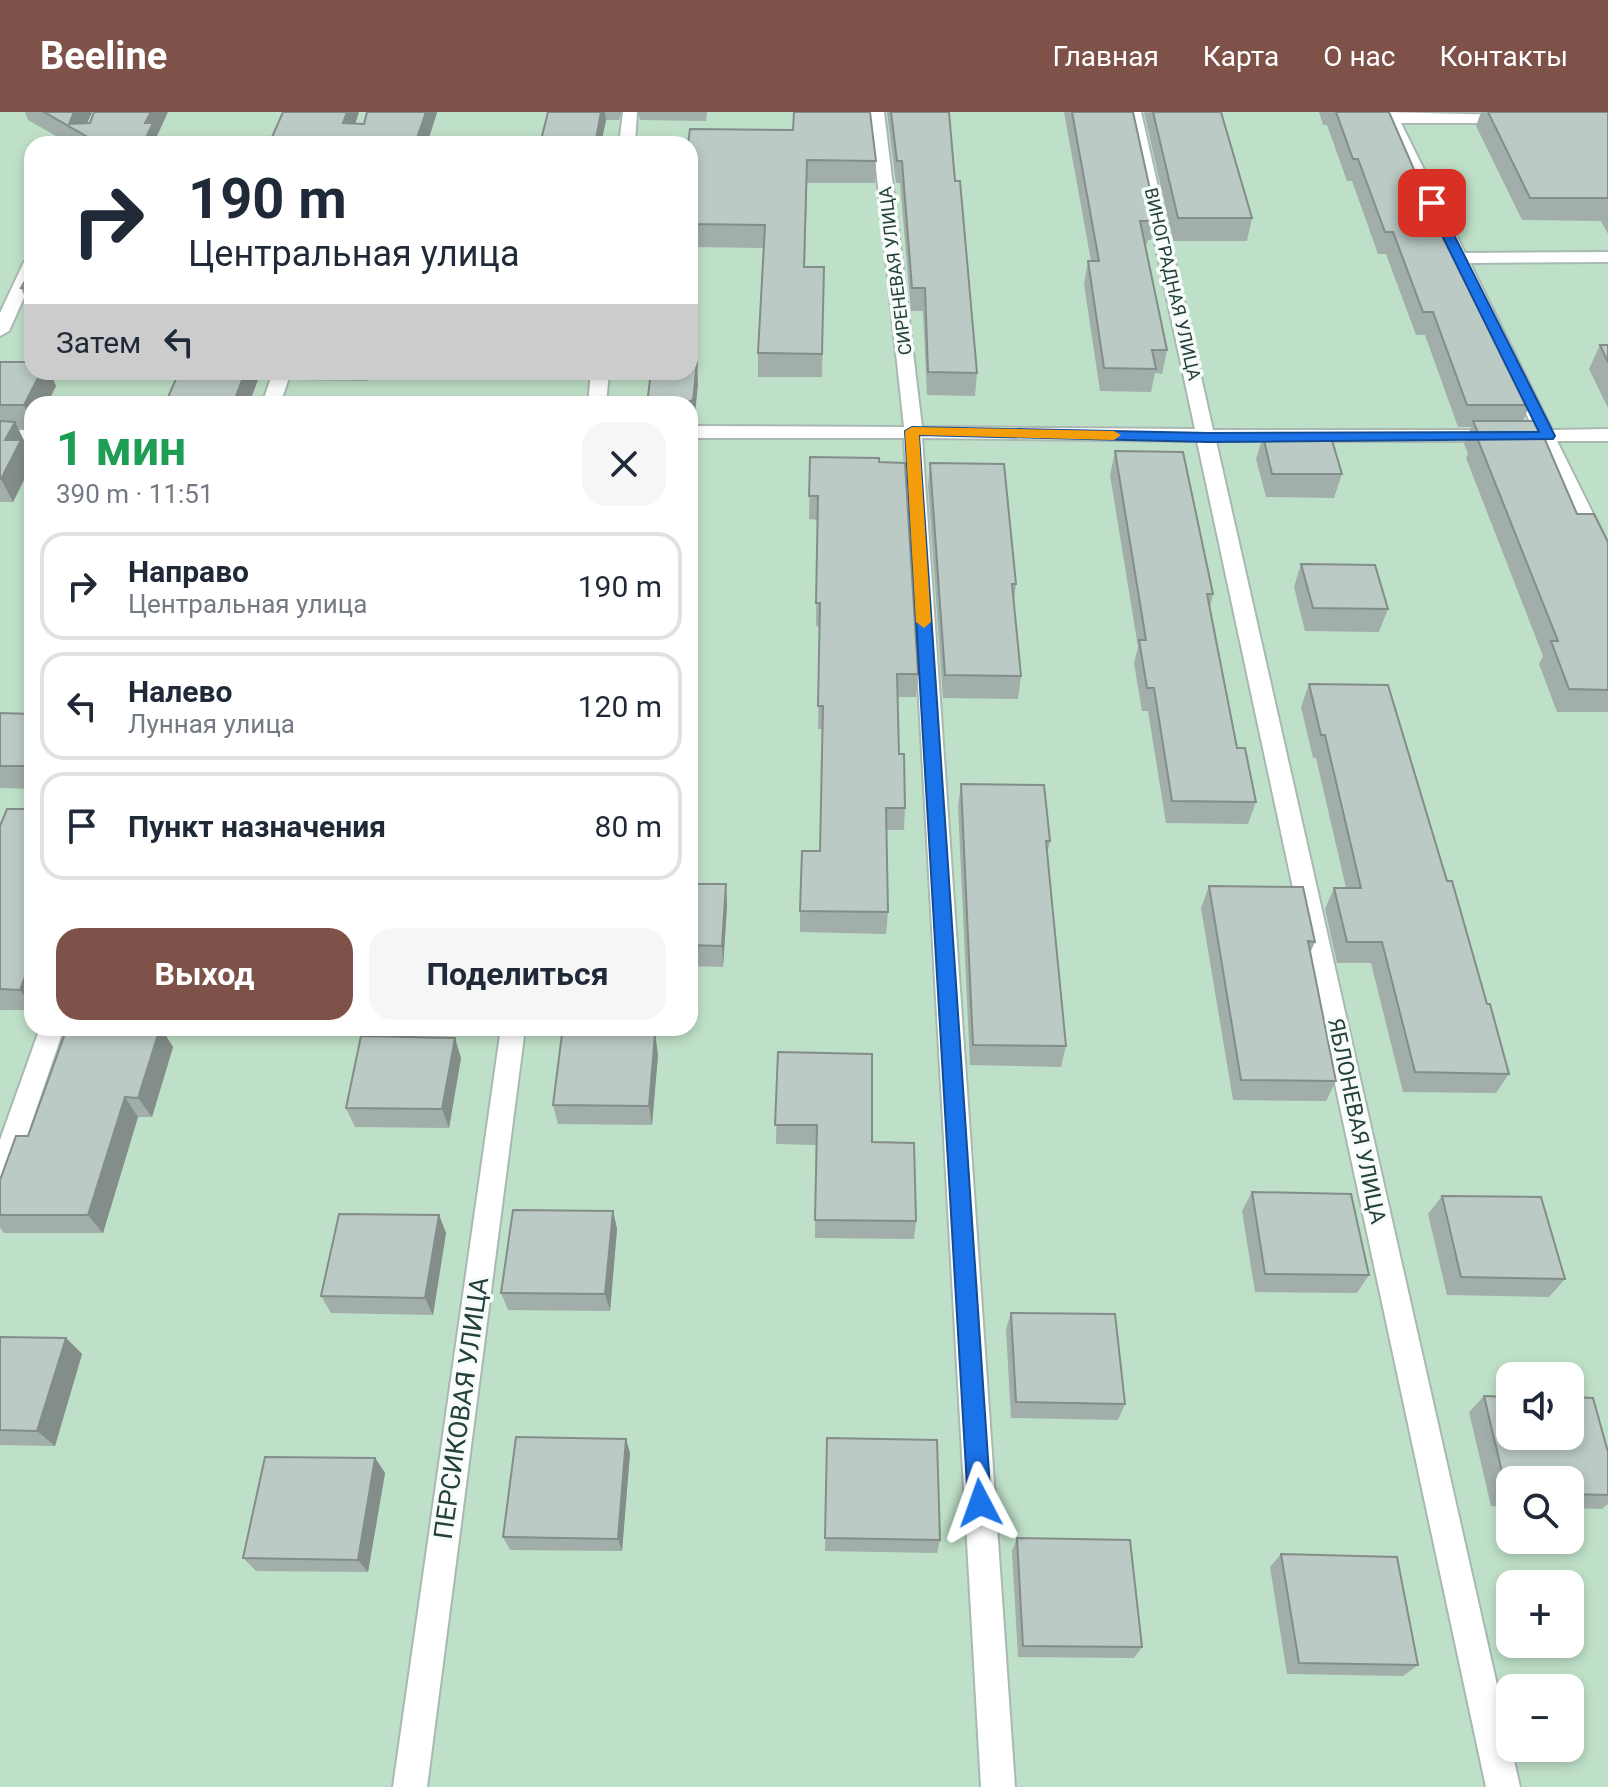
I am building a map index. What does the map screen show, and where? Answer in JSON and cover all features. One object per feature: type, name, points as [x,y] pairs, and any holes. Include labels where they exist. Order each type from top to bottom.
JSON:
[{"type":"street","points":[[628,136],[630,112]]},
{"type":"street","name":"СИРЕНЕВАЯ УЛИЦА","points":[[877,112],[911,401],[998,1787]]},
{"type":"street","name":"ВИНОГРАДНАЯ УЛИЦА","points":[[1134,112],[1210,446]]},
{"type":"street","points":[[1531,119],[1390,116],[1608,564]]},
{"type":"street","points":[[1459,258],[1608,257]]},
{"type":"street","points":[[0,331],[24,279]]},
{"type":"street","points":[[698,432],[912,431],[1210,446],[1608,435]]},
{"type":"street","points":[[0,436],[24,436]]},
{"type":"street","name":"ЯБЛОНЕВАЯ УЛИЦА","points":[[1210,446],[1503,1787]]},
{"type":"street","points":[[0,1177],[49,1036]]},
{"type":"street","name":"ПЕРСИКОВАЯ УЛИЦА","points":[[410,1787],[512,1036]]},
{"type":"green space","points":[[0,112],[1608,112],[1608,1787],[0,1787]]},
{"type":"building","points":[[44,112],[74,112],[69,124],[90,123],[94,112],[151,112],[145,123],[153,123],[147,136],[86,136]]},
{"type":"building","points":[[283,112],[347,112],[343,123],[364,124],[367,112],[426,112],[418,136],[272,136]]},
{"type":"building","points":[[548,112],[601,112],[596,136],[542,136]]},
{"type":"building","points":[[794,112],[870,112],[876,161],[807,160],[804,267],[824,267],[822,354],[758,353],[765,225],[698,224],[698,136],[689,136],[690,129],[793,130]]},
{"type":"building","points":[[891,112],[949,112],[955,181],[960,181],[977,373],[928,372],[925,288],[912,288],[902,161],[897,161]]},
{"type":"building","points":[[1072,112],[1133,112],[1156,217],[1151,217],[1152,221],[1140,221],[1167,350],[1152,350],[1156,369],[1104,368],[1088,261],[1099,261]]},
{"type":"building","points":[[1153,112],[1221,112],[1252,218],[1178,218]]},
{"type":"building","points":[[1336,112],[1389,112],[1466,282],[1473,282],[1530,405],[1467,405],[1433,312],[1423,312],[1393,232],[1385,232],[1358,159],[1353,159]]},
{"type":"building","points":[[1488,112],[1608,112],[1608,198],[1530,198]]},
{"type":"building","points":[[1600,345],[1608,345],[1608,362]]},
{"type":"building","points":[[0,362],[24,362],[24,380],[37,380],[29,396],[24,396],[24,405],[0,405]]},
{"type":"building","points":[[176,380],[242,380],[236,396],[168,396]]},
{"type":"building","points":[[650,380],[695,380],[693,396],[648,396]]},
{"type":"building","points":[[0,421],[15,422],[5,440],[21,440],[1,479],[0,479]]},
{"type":"building","points":[[1473,421],[1537,421],[1577,514],[1594,514],[1608,542],[1608,690],[1569,689],[1551,641],[1558,641]]},
{"type":"building","points":[[1263,436],[1331,437],[1342,474],[1272,474]]},
{"type":"building","points":[[1115,451],[1183,452],[1213,594],[1207,594],[1237,748],[1245,748],[1256,802],[1172,801],[1154,688],[1147,688],[1139,640],[1146,640]]},
{"type":"building","points":[[810,457],[879,458],[879,462],[905,463],[918,674],[897,674],[899,754],[904,754],[905,808],[886,808],[888,912],[800,911],[802,851],[820,851],[823,706],[818,706],[818,496],[809,496]]},
{"type":"building","points":[[930,463],[1004,464],[1021,676],[945,675]]},
{"type":"building","points":[[1301,564],[1375,565],[1388,609],[1313,608]]},
{"type":"building","points":[[1309,684],[1388,685],[1447,881],[1452,881],[1509,1074],[1415,1072],[1382,942],[1347,942],[1334,888],[1361,888],[1325,735],[1321,735]]},
{"type":"building","points":[[0,713],[24,714],[24,766],[0,766]]},
{"type":"building","points":[[961,784],[1044,785],[1050,841],[1046,841],[1066,1046],[973,1045]]},
{"type":"building","points":[[7,809],[24,809],[24,979],[20,990],[0,989],[0,826]]},
{"type":"building","points":[[698,884],[726,884],[722,946],[698,945]]},
{"type":"building","points":[[1209,886],[1303,887],[1315,942],[1308,941],[1336,1081],[1241,1080]]},
{"type":"building","points":[[64,1036],[157,1036],[138,1098],[125,1097],[88,1215],[0,1215],[0,1180],[16,1136],[28,1136]]},
{"type":"building","points":[[361,1036],[455,1038],[442,1109],[346,1108]]},
{"type":"building","points":[[562,1036],[655,1036],[649,1106],[553,1105]]},
{"type":"building","points":[[778,1052],[872,1054],[872,1142],[914,1143],[916,1221],[815,1220],[817,1125],[775,1125]]},
{"type":"building","points":[[1252,1192],[1351,1194],[1369,1275],[1265,1274]]},
{"type":"building","points":[[1442,1196],[1541,1197],[1565,1279],[1461,1277]]},
{"type":"building","points":[[513,1210],[613,1211],[605,1294],[501,1293]]},
{"type":"building","points":[[339,1214],[439,1215],[425,1298],[321,1296]]},
{"type":"building","points":[[1011,1313],[1115,1314],[1125,1404],[1016,1402]]},
{"type":"building","points":[[0,1337],[66,1338],[37,1431],[0,1430]]},
{"type":"building","points":[[1484,1396],[1496,1396],[1496,1447]]},
{"type":"building","points":[[1584,1398],[1593,1398],[1608,1452],[1608,1495],[1584,1494],[1584,1466],[1501,1466],[1497,1450],[1584,1450]]},
{"type":"building","points":[[516,1437],[626,1439],[618,1539],[503,1537]]},
{"type":"building","points":[[827,1438],[937,1440],[940,1540],[825,1538]]},
{"type":"building","points":[[265,1457],[375,1458],[358,1560],[243,1558]]},
{"type":"building","points":[[1017,1538],[1130,1540],[1142,1647],[1023,1646]]},
{"type":"building","points":[[1281,1554],[1397,1557],[1418,1665],[1299,1663]]},
{"type":"slow traffic","points":[[924,622],[912,431],[1114,435]]},
{"type":"route","points":[[980,1503],[912,431],[1208,437],[1548,436],[1432,203]]}]
